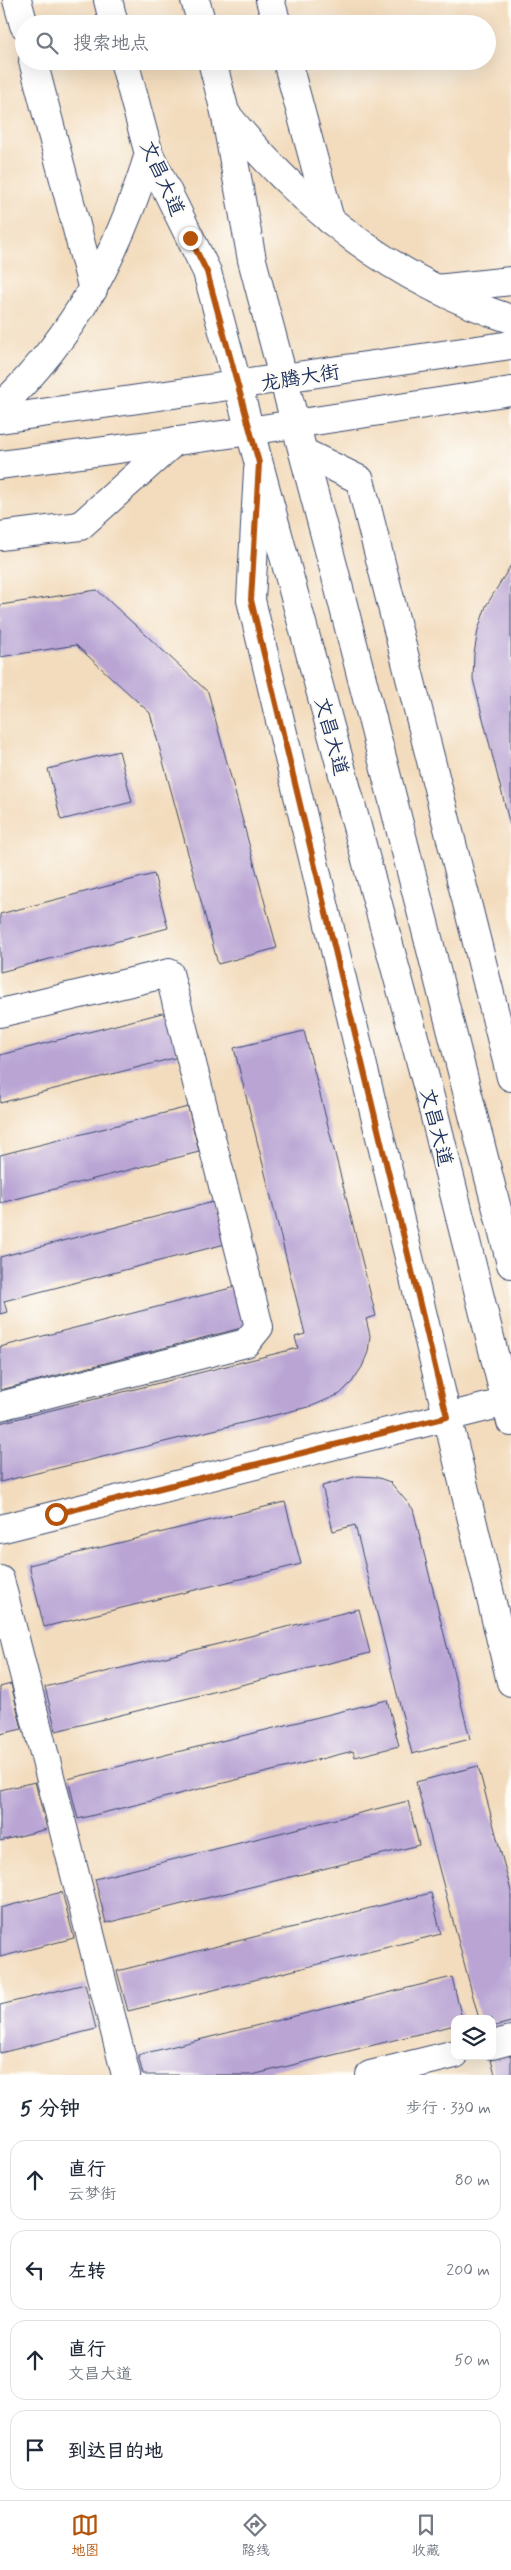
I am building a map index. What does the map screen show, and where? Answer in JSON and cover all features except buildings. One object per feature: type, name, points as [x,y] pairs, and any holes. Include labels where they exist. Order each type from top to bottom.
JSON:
[{"type":"main road","points":[[17,0],[21,15]]},
{"type":"main road","points":[[108,0],[112,15]]},
{"type":"main road","points":[[195,0],[199,15]]},
{"type":"main road","points":[[270,0],[274,15]]},
{"type":"main road","points":[[35,70],[93,290]]},
{"type":"main road","name":"文昌大道","points":[[126,70],[149,154],[207,272],[428,1089],[509,1408]]},
{"type":"main road","name":"文昌大道","points":[[214,70],[225,112],[252,260],[511,1264]]},
{"type":"main road","points":[[289,70],[330,220]]},
{"type":"main road","points":[[225,112],[257,151],[292,188],[370,250],[437,288],[511,318]]},
{"type":"main road","points":[[0,407],[44,360],[70,326],[93,290],[116,247],[134,201],[149,154]]},
{"type":"main road","points":[[437,288],[511,281]]},
{"type":"main road","name":"龙腾大街","points":[[0,419],[511,345]]},
{"type":"main road","points":[[0,464],[250,430],[511,391]]},
{"type":"main road","points":[[0,536],[80,526],[176,440]]},
{"type":"main road","points":[[303,452],[360,480],[511,1078]]},
{"type":"main road","points":[[259,463],[251,600],[511,1682]]},
{"type":"main road","points":[[0,1014],[169,973],[259,1327],[246,1343],[0,1406]]},
{"type":"main road","points":[[0,1528],[447,1417],[509,1408]]},
{"type":"main road","points":[[0,1580],[126,2075]]},
{"type":"main road","points":[[496,2044],[511,2040]]},
{"type":"main road","points":[[370,2075],[451,2055]]},
{"type":"route","points":[[56,1514],[447,1417],[251,600],[259,463],[207,272],[190,238]]}]
